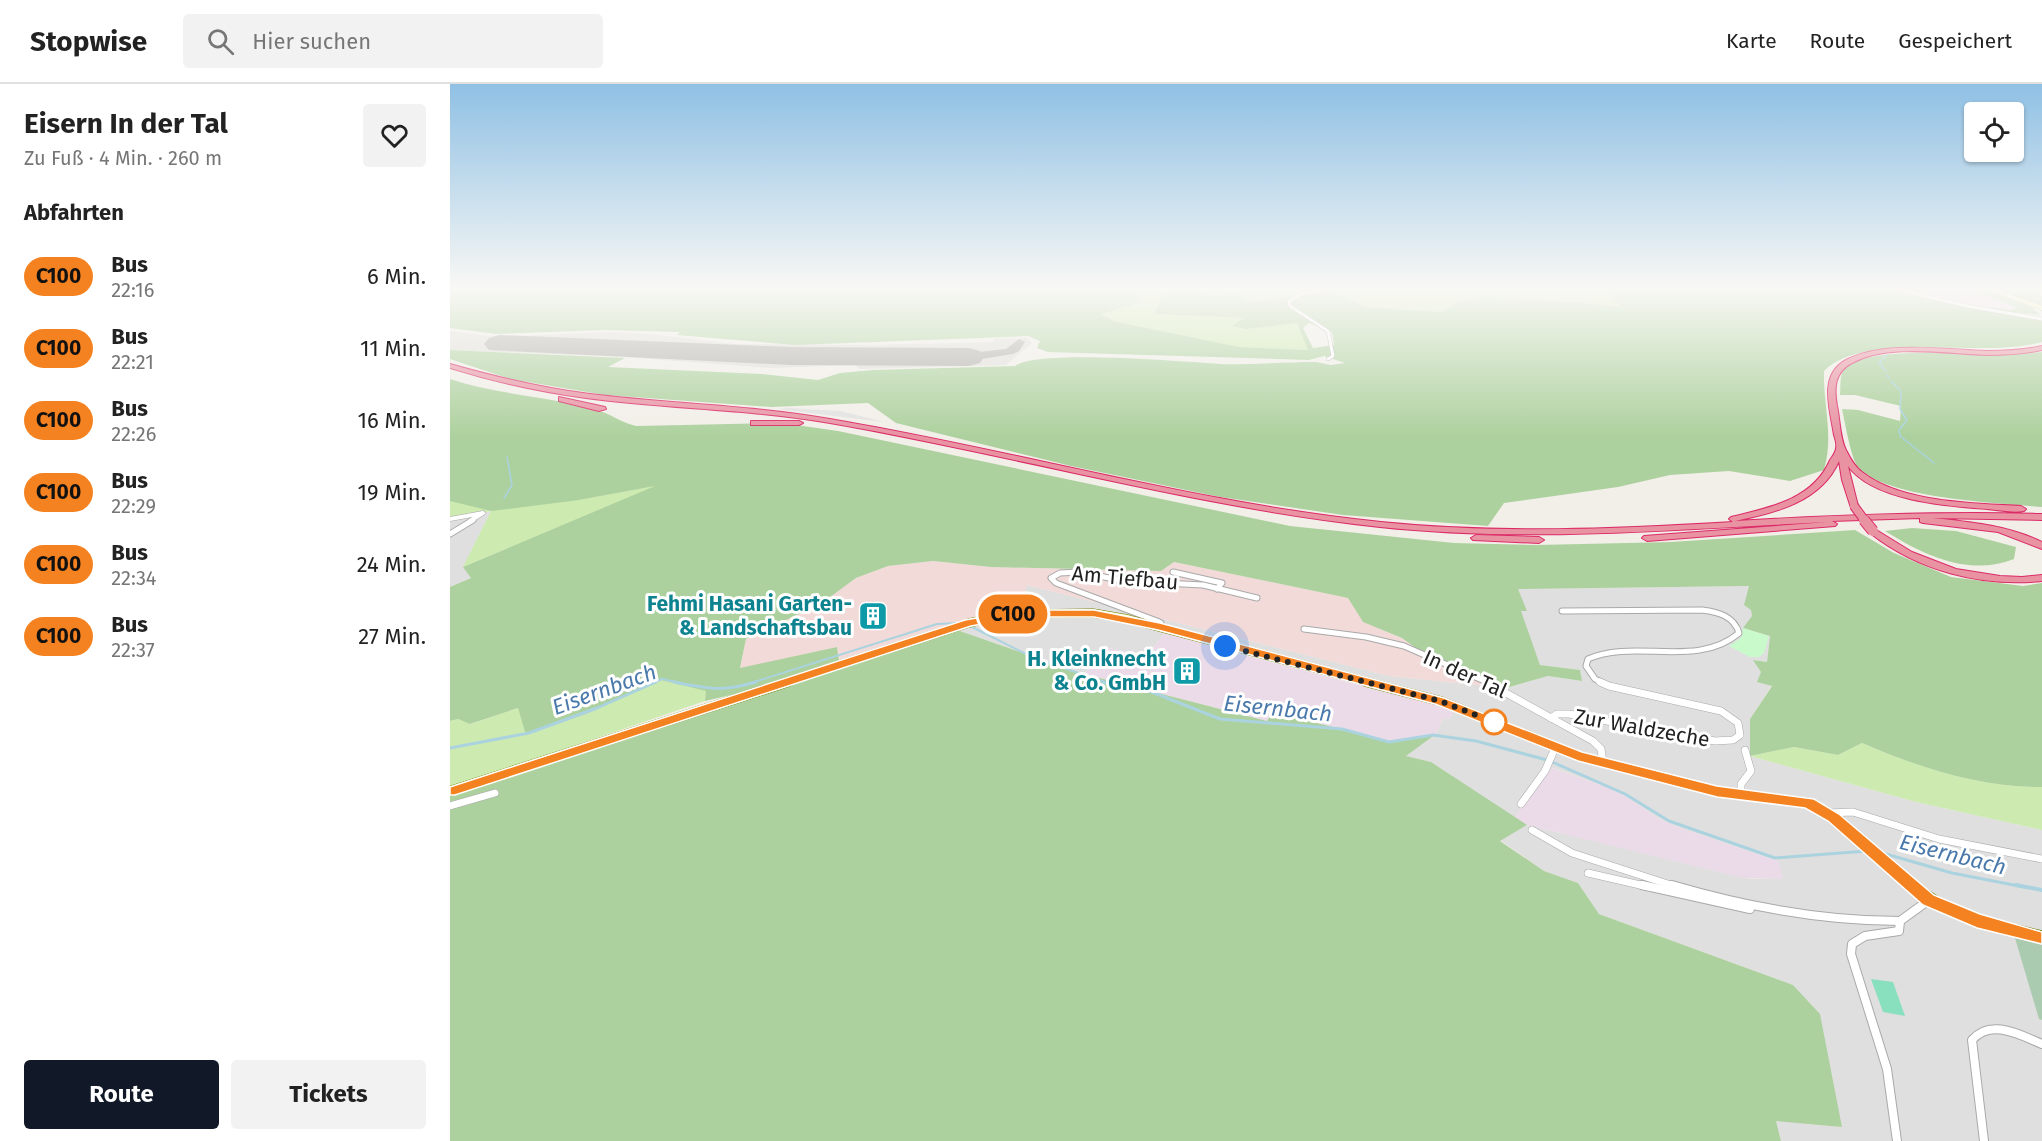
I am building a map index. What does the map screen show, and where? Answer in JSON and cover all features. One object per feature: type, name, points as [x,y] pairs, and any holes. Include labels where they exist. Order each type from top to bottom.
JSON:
[{"type":"highway","points":[[2042,348],[1995,353],[1893,351],[1849,361],[1838,368],[1831,381],[1847,488],[1854,506],[1874,531],[1901,550],[1953,570],[1997,578],[2042,578]]},
{"type":"highway","points":[[450,366],[534,388],[607,399],[811,418],[942,441]]},
{"type":"highway","points":[[450,373],[503,388],[602,409]]},
{"type":"highway","points":[[561,399],[802,423],[1061,470],[1232,507],[1383,532],[1525,540],[1647,538],[1861,522],[1923,520],[2042,523]]},
{"type":"highway","points":[[720,409],[793,410]]},
{"type":"highway","points":[[875,422],[1061,470]]},
{"type":"highway","points":[[754,423],[802,423]]},
{"type":"highway","points":[[1840,442],[1859,474],[1890,488],[1950,501],[2042,511]]},
{"type":"highway","points":[[1690,528],[1759,513],[1798,500],[1819,486],[1831,472],[1840,442]]},
{"type":"highway","points":[[1232,507],[1355,522],[1460,531],[1591,533],[1880,514],[2042,517]]},
{"type":"highway","points":[[1923,520],[1997,529],[2042,546]]},
{"type":"main road","points":[[450,791],[969,622],[1010,614],[1066,612],[1111,616],[1440,701],[1555,748],[1603,762],[1717,792],[1794,800],[1828,813],[1929,900],[1977,921],[2042,937]]},
{"type":"street","points":[[1328,359],[1333,356],[1329,337]]},
{"type":"street","points":[[450,519],[483,513],[450,534]]},
{"type":"street","name":"Am Tiefbau","points":[[1160,627],[1161,623],[1157,621],[1056,583],[1051,578],[1060,573],[1079,572],[1124,581],[1182,583],[1257,598]]},
{"type":"street","name":"Am Tiefbau","points":[[1173,572],[1222,583],[1217,589]]},
{"type":"street","name":"Zur Waldzeche","points":[[1551,718],[1557,714],[1569,714],[1715,741],[1732,740],[1740,735],[1741,729],[1735,719],[1721,711],[1609,686],[1595,679],[1586,666],[1588,659],[1601,653],[1703,648],[1727,643],[1739,633],[1737,625],[1730,618],[1711,610],[1695,609],[1563,611]]},
{"type":"street","name":"In der Tal","points":[[1304,629],[1366,637],[1404,646],[1500,688],[1599,745],[1603,762]]},
{"type":"street","points":[[1521,804],[1545,771],[1555,748]]},
{"type":"street","points":[[1741,795],[1741,784],[1751,771],[1745,750]]},
{"type":"street","points":[[450,806],[495,794]]},
{"type":"street","points":[[1828,813],[1853,812],[1928,837],[2042,859]]},
{"type":"street","points":[[1532,830],[1572,853],[1599,863],[1755,907],[1859,923],[1900,921],[1929,900]]},
{"type":"street","points":[[1588,873],[1735,907],[1755,907]]},
{"type":"street","points":[[1897,1141],[1887,1069],[1851,954],[1852,944],[1857,938],[1899,931],[1900,921]]},
{"type":"street","points":[[1984,1141],[1972,1040],[1976,1033],[1986,1028],[1999,1029],[2042,1044]]},
{"type":"shaded area","points":[[450,337],[679,337],[734,344],[872,345],[993,342],[994,339],[1027,338],[1032,343],[1006,365],[859,369],[856,365],[772,368],[624,357],[450,350]]},
{"type":"shaded area","points":[[777,409],[840,411],[884,422]]},
{"type":"shaded area","points":[[491,511],[464,567],[471,578],[450,587],[450,519]]},
{"type":"shaded area","points":[[933,561],[991,567],[1161,571],[1174,562],[1348,598],[1364,622],[1402,638],[1420,651],[1506,688],[1389,676],[1027,585],[1020,612],[840,661],[837,647],[740,669],[746,639],[822,603],[856,578],[888,566]]},
{"type":"shaded area","points":[[1027,585],[1389,676],[1506,688],[1548,676],[1581,681],[1580,670],[1540,665],[1520,611],[1526,611],[1517,589],[1750,586],[1752,616],[1770,636],[1767,662],[1754,660],[1772,685],[1750,719],[1750,756],[1916,802],[2042,830],[2042,1141],[1781,1141],[1775,1120],[1842,1127],[1793,985],[1599,914],[1578,883],[1544,871],[1500,840],[1527,825],[1752,879],[1782,878],[1778,861],[1683,829],[1656,817],[1618,791],[1553,768],[1514,818],[1431,762],[1405,756],[1436,734],[1443,718],[1454,710],[1165,632],[1147,656],[1109,648],[1084,674],[957,630]]},
{"type":"shaded area","points":[[1165,632],[1213,647],[1455,710],[1450,719],[1443,718],[1436,734],[1389,741],[1273,712],[1267,721],[1084,674],[1109,648],[1147,656]]},
{"type":"shaded area","points":[[1552,768],[1618,791],[1656,817],[1683,829],[1778,861],[1783,879],[1744,878],[1527,825],[1514,818]]},
{"type":"green space","points":[[704,337],[994,337],[795,345]]},
{"type":"green space","points":[[1031,337],[1192,337],[1239,347],[1308,350],[1303,337],[1308,337],[1313,348],[1334,345],[1333,337],[2042,337],[2042,342],[2017,346],[1895,348],[1842,359],[1824,371],[1828,445],[1824,470],[1790,481],[1729,471],[1670,475],[1618,487],[1504,503],[1488,526],[1343,515],[1220,497],[1071,466],[896,423],[868,403],[771,407],[605,395],[510,379],[450,359],[450,350],[625,358],[608,367],[762,374],[818,380],[840,373],[873,370],[1015,366],[1029,361],[1080,357],[1232,364],[1316,362],[1331,365],[1345,363],[1324,356],[1309,360],[1048,352],[1037,348],[1040,341]]},
{"type":"green space","points":[[1192,337],[1303,337],[1309,350],[1239,347]]},
{"type":"green space","points":[[2042,352],[2042,507],[1945,498],[1917,493],[1872,478],[1855,463],[1842,409],[1858,410],[1900,421],[1901,406],[1855,395],[1840,395],[1841,377],[1845,368],[1859,360],[1881,355]]},
{"type":"green space","points":[[450,379],[486,389],[579,405],[636,426],[782,423],[838,431],[1290,526],[1454,543],[1537,545],[1671,542],[1855,530],[1894,553],[1951,577],[2023,586],[2042,583],[2042,787],[1973,780],[1927,768],[1862,743],[1838,755],[1794,747],[1750,756],[1750,719],[1772,686],[1757,682],[1761,672],[1753,660],[1767,662],[1770,636],[1743,628],[1752,616],[1751,610],[1744,605],[1749,586],[1518,589],[1527,611],[1521,611],[1540,665],[1580,670],[1582,681],[1548,676],[1506,688],[1420,651],[1402,638],[1363,622],[1348,598],[1174,562],[1161,571],[991,567],[933,561],[888,566],[856,578],[822,603],[746,639],[740,668],[837,647],[839,660],[735,694],[705,701],[706,691],[661,680],[586,714],[526,735],[518,708],[470,724],[458,719],[450,721],[450,587],[471,578],[463,567],[655,486],[579,500],[491,511],[450,501]]},
{"type":"green space","points":[[659,485],[463,567],[491,511],[450,519],[450,501],[579,500]]},
{"type":"green space","points":[[1912,528],[1956,531],[2016,547],[2014,559],[1980,566],[1947,561],[1915,548],[1885,531]]},
{"type":"green space","points":[[1743,628],[1769,636],[1764,653],[1759,657],[1750,657],[1729,646],[1741,638]]},
{"type":"green space","points":[[957,630],[1084,674],[1267,721],[1273,712],[1389,741],[1436,734],[1406,756],[1431,762],[1527,825],[1500,841],[1544,871],[1578,883],[1599,914],[1793,985],[1820,1014],[1842,1127],[1776,1121],[1781,1141],[450,1141],[450,796]]},
{"type":"green space","points":[[662,680],[707,691],[705,701],[450,788],[450,721],[458,719],[471,724],[518,708],[527,735],[586,714]]},
{"type":"green space","points":[[1862,743],[1927,768],[1973,780],[2042,787],[2042,830],[1916,802],[1750,756],[1794,747],[1838,755]]},
{"type":"green space","points":[[2015,938],[2042,945],[2042,1020],[2039,1019]]},
{"type":"green space","points":[[1871,979],[1893,982],[1905,1016],[1883,1012]]},
{"type":"waterway","points":[[1886,355],[1879,363],[1886,371]]},
{"type":"waterway","points":[[1891,381],[1901,391],[1900,409],[1907,420],[1899,430],[1900,436],[1934,463]]},
{"type":"waterway","points":[[504,498],[512,485],[507,457]]},
{"type":"waterway","name":"Eisernbach","points":[[751,683],[937,624],[960,623]]},
{"type":"waterway","name":"Eisernbach","points":[[968,625],[1034,658],[1108,683]]},
{"type":"waterway","name":"Eisernbach","points":[[653,683],[662,679],[681,683]]},
{"type":"waterway","name":"Eisernbach","points":[[450,748],[529,733],[597,708],[656,682]]},
{"type":"waterway","name":"Eisernbach","points":[[674,682],[715,688],[756,682]]},
{"type":"waterway","name":"Eisernbach","points":[[1103,682],[1116,686],[1139,687],[1220,719],[1342,729],[1389,742],[1433,735],[1476,741],[1547,760]]},
{"type":"waterway","name":"Eisernbach","points":[[1552,762],[1625,794],[1669,821],[1775,858],[1867,851]]},
{"type":"waterway","name":"Eisernbach","points":[[1879,852],[1952,873],[2024,887]]},
{"type":"waterway","name":"Eisernbach","points":[[2016,885],[2042,890]]},
{"type":"taxiway","points":[[969,357],[1009,352],[1015,349],[1019,342]]},
{"type":"runway","points":[[499,344],[790,356],[969,357]]},
{"type":"bus line","name":"C100","points":[[450,791],[969,622],[1023,613],[1094,613],[1160,627],[1440,701],[1578,756],[1717,792],[1809,803],[1828,813],[1929,900],[1977,921],[2042,937]]},
{"type":"place","name":"Fehmi Hasani Garten- & Landschaftsbau","points":[[873,616]]},
{"type":"place","name":"H. Kleinknecht & Co. GmbH","points":[[1187,671]]},
{"type":"route","points":[[1225,646],[1423,696],[1469,711],[1499,724],[1494,722]]}]
